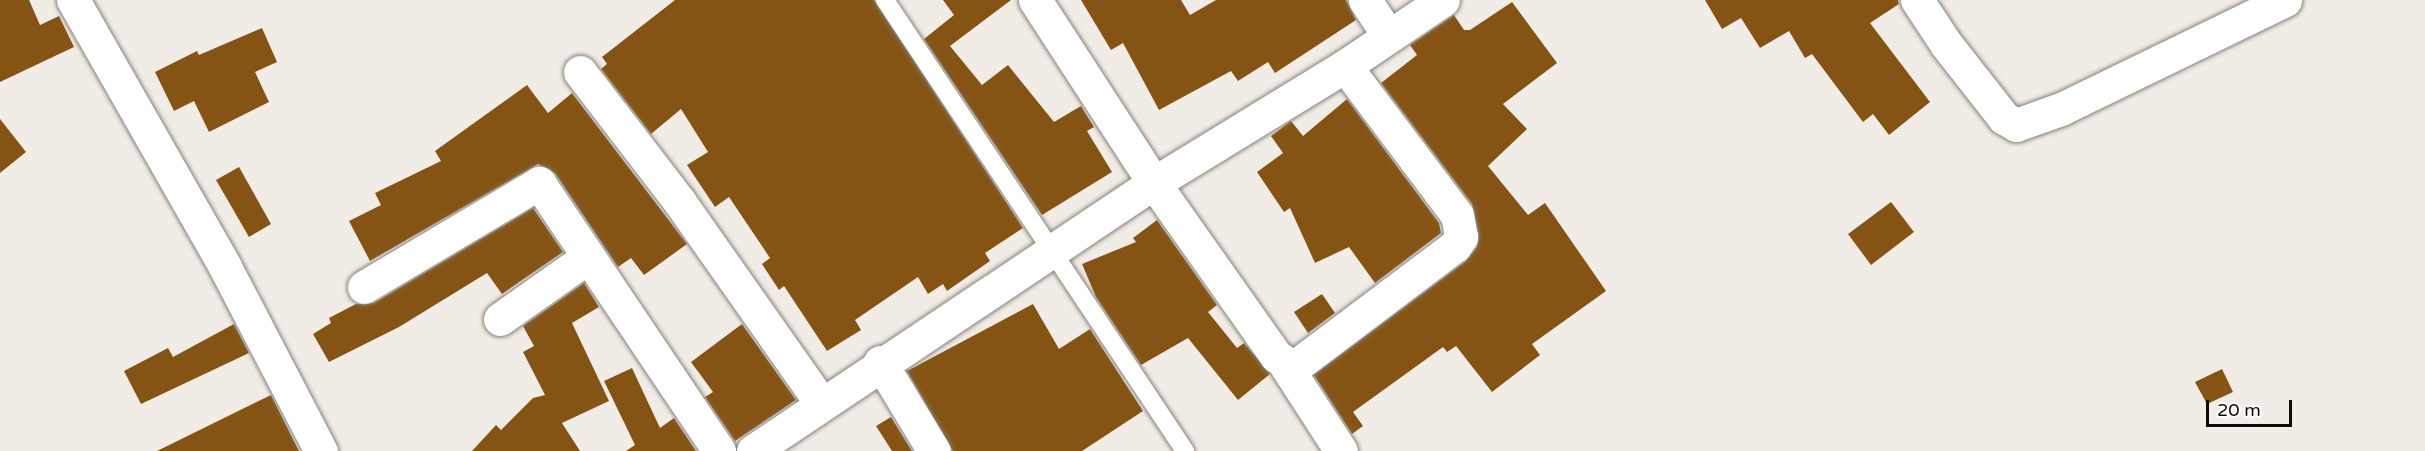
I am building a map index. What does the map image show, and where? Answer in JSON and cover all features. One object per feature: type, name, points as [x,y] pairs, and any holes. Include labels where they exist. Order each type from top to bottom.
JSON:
[{"type":"street","points":[[73,0],[224,265],[321,451]]},
{"type":"street","points":[[1035,0],[1154,183],[1286,366],[1341,451]]},
{"type":"street","points":[[1365,0],[1388,35]]},
{"type":"street","points":[[753,451],[880,363],[1154,183],[1345,66],[1443,0]]},
{"type":"street","points":[[1917,0],[1946,45],[2004,118],[2016,125],[2061,109],[2276,2]]},
{"type":"street","points":[[1286,366],[1299,364],[1455,246],[1461,237],[1457,215],[1345,66]]},
{"type":"street","points":[[580,72],[679,201],[821,403]]},
{"type":"street","points":[[364,287],[538,183],[720,451]]},
{"type":"street","points":[[500,319],[588,257]]},
{"type":"street","points":[[880,363],[934,451]]},
{"type":"lane","points":[[885,0],[1054,249],[1185,451]]},
{"type":"building","points":[[0,0],[29,0],[40,25],[59,16],[74,47],[0,82]]},
{"type":"building","points":[[675,0],[874,0],[1023,228],[985,253],[990,261],[947,291],[943,284],[928,294],[918,277],[855,320],[861,330],[827,351],[784,286],[779,290],[762,264],[770,258],[729,197],[715,207],[687,165],[708,152],[681,109],[651,134],[601,69],[607,64],[602,57]]},
{"type":"building","points":[[943,0],[1011,0],[950,46],[982,85],[1008,65],[1054,122],[1081,106],[1094,127],[1087,131],[1112,172],[1042,215],[924,39],[954,15]]},
{"type":"building","points":[[1081,0],[1181,0],[1190,15],[1216,0],[1346,0],[1356,20],[1275,73],[1268,62],[1238,81],[1231,71],[1159,110],[1123,43],[1111,50]]},
{"type":"building","points":[[1705,0],[1898,0],[1899,4],[1870,23],[1930,102],[1889,135],[1873,114],[1863,122],[1812,54],[1805,58],[1789,31],[1760,48],[1741,18],[1722,29]]},
{"type":"building","points":[[1512,2],[1557,63],[1503,104],[1527,129],[1488,166],[1528,215],[1545,203],[1606,291],[1532,344],[1540,355],[1492,392],[1456,346],[1447,352],[1443,347],[1353,412],[1363,426],[1352,434],[1314,375],[1466,261],[1477,247],[1479,235],[1472,204],[1381,83],[1417,55],[1410,45],[1454,15],[1464,30],[1470,30]]},
{"type":"building","points":[[262,28],[277,62],[255,72],[269,102],[209,132],[194,101],[174,111],[155,72],[197,51],[199,55]]},
{"type":"building","points":[[527,85],[548,113],[572,93],[687,244],[644,275],[631,258],[618,267],[555,173],[538,164],[370,261],[349,221],[381,205],[375,193],[441,161],[435,151]]},
{"type":"building","points":[[1347,99],[1439,223],[1441,233],[1375,283],[1349,247],[1315,263],[1290,208],[1284,212],[1257,172],[1283,153],[1271,136],[1291,121],[1303,136]]},
{"type":"building","points":[[0,119],[26,152],[0,173]]},
{"type":"building","points":[[239,167],[271,224],[249,237],[216,180]]},
{"type":"building","points":[[1891,202],[1914,232],[1871,265],[1848,234]]},
{"type":"building","points":[[533,208],[563,252],[502,294],[487,273],[399,327],[329,362],[313,334],[331,323],[329,318],[356,304],[374,303]]},
{"type":"building","points":[[1157,220],[1217,305],[1208,312],[1237,348],[1244,343],[1270,374],[1238,400],[1188,338],[1141,365],[1096,297],[1082,264],[1136,242],[1133,238]]},
{"type":"building","points":[[584,283],[599,307],[572,323],[609,401],[562,423],[580,451],[472,451],[496,425],[501,430],[533,398],[545,395],[523,352],[534,346],[523,326]]},
{"type":"building","points":[[1322,294],[1335,313],[1308,333],[1294,312]]},
{"type":"building","points":[[1033,304],[1059,349],[1090,329],[1143,411],[1082,451],[953,451],[907,371]]},
{"type":"building","points":[[234,324],[249,353],[141,404],[124,371],[168,348],[173,357]]},
{"type":"building","points":[[742,324],[796,400],[735,441],[705,397],[713,392],[691,362]]},
{"type":"building","points":[[632,368],[660,428],[674,418],[696,451],[626,451],[635,445],[604,381]]},
{"type":"building","points":[[2222,369],[2233,392],[2207,404],[2195,382]]},
{"type":"building","points":[[271,395],[299,451],[157,451]]},
{"type":"building","points":[[891,417],[912,451],[892,451],[876,426]]}]
